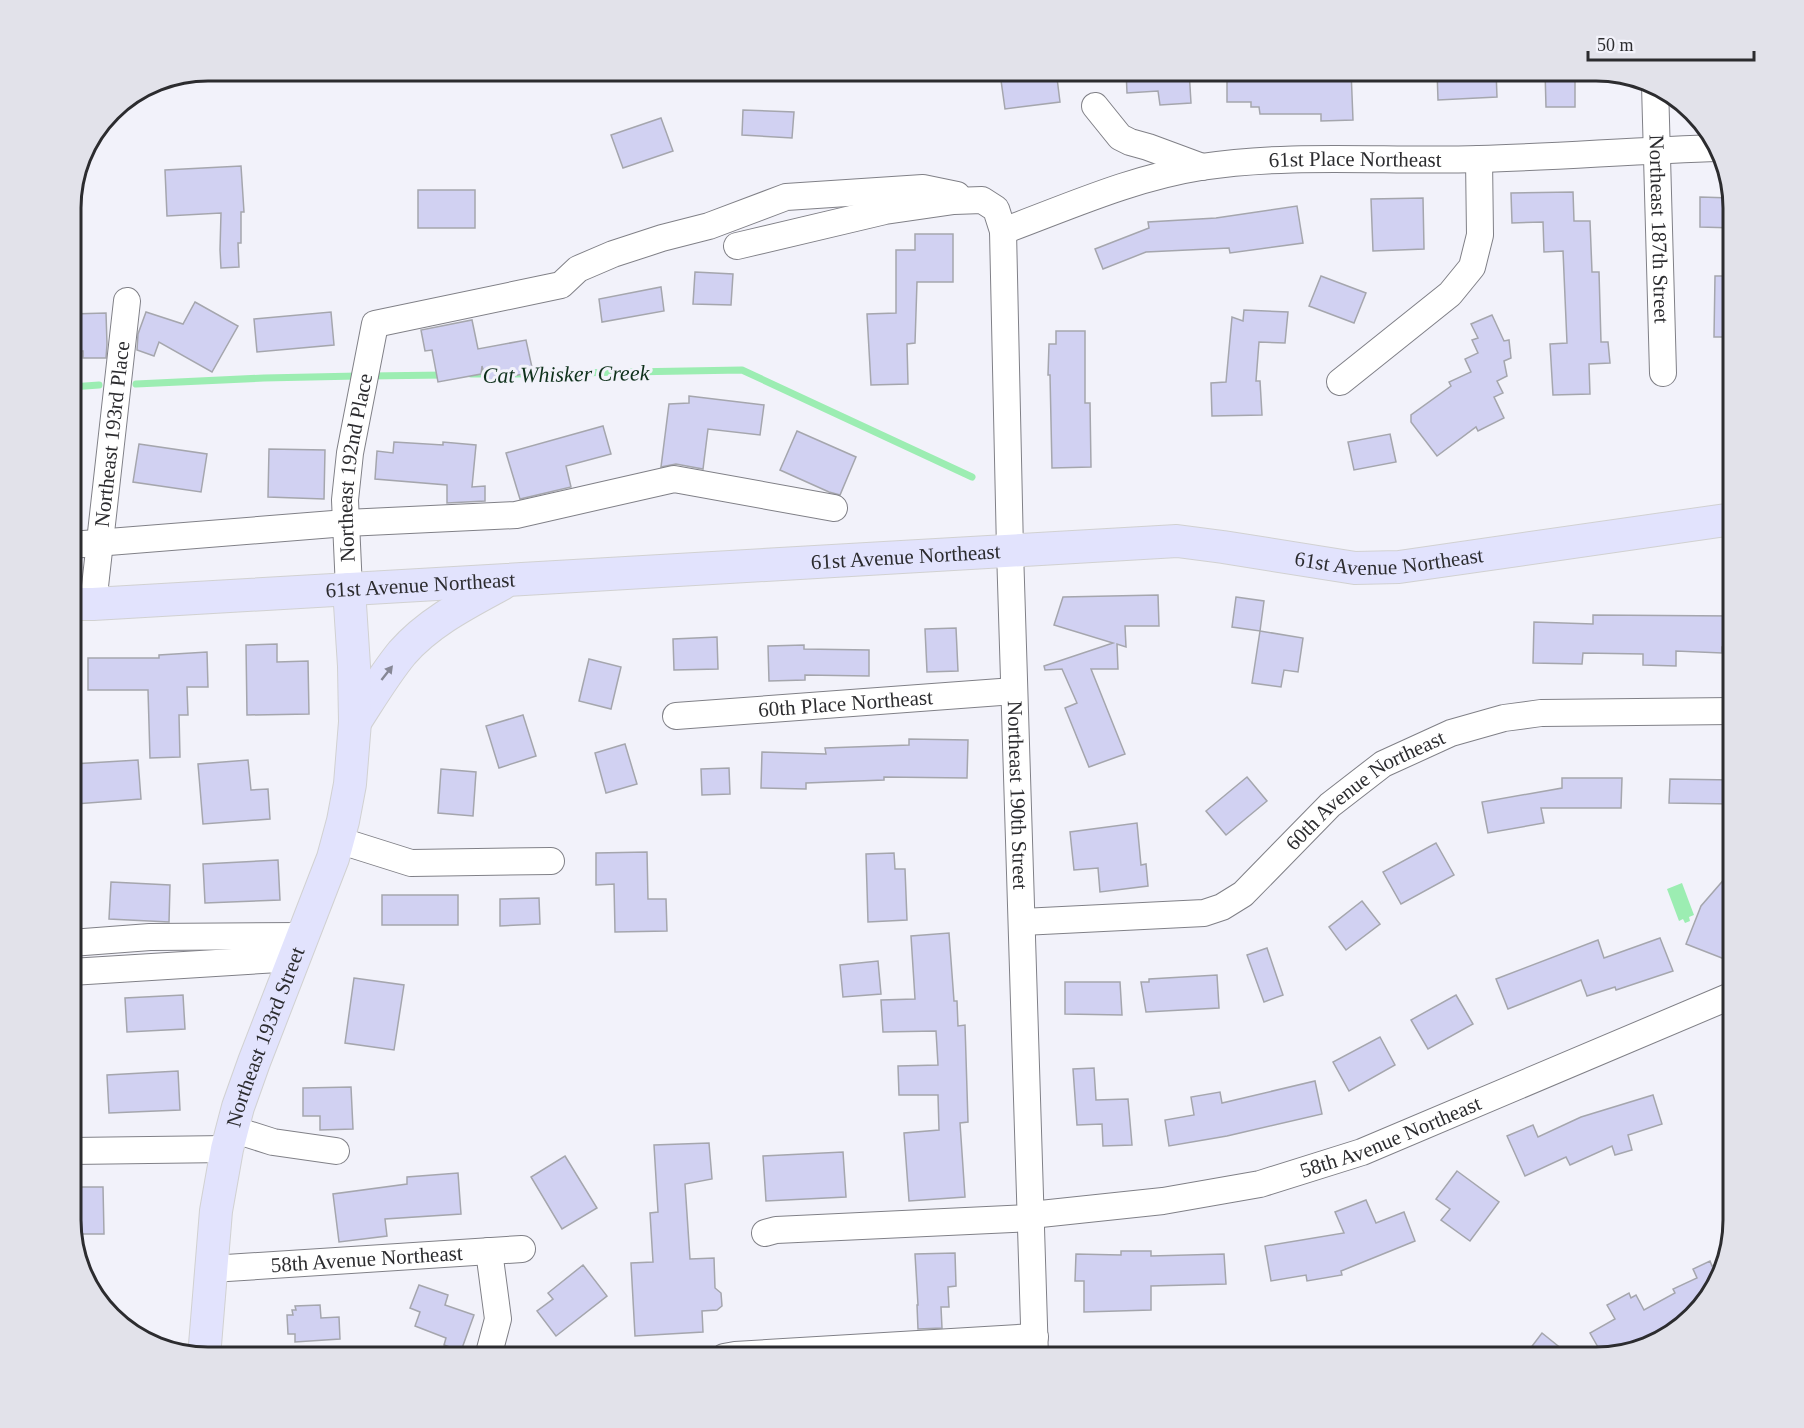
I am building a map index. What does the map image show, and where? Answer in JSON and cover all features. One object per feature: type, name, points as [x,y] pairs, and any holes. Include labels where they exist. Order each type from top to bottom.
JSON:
[{"type":"main road","name":"61st Avenue Northeast","points":[[82,604],[1177,541],[1355,568],[1399,567],[1723,521]]},
{"type":"main road","points":[[354,722],[403,652],[424,632],[464,605],[513,579]]},
{"type":"main road","name":"Northeast 192nd Place","points":[[349,589],[354,666],[354,722]]},
{"type":"main road","name":"Northeast 193rd Street","points":[[205,1347],[216,1211],[229,1139],[254,1062],[333,858],[350,784],[354,722]]},
{"type":"street","name":"Northeast 187th Street","points":[[1654,95],[1663,373]]},
{"type":"street","points":[[1095,106],[1120,137],[1202,167]]},
{"type":"street","name":"61st Place Northeast","points":[[1003,231],[1126,185],[1202,167],[1296,160],[1479,159],[1708,148]]},
{"type":"street","points":[[1340,382],[1450,294],[1472,267],[1480,235],[1479,159]]},
{"type":"street","name":"Northeast 192nd Place","points":[[349,589],[345,500],[350,453],[375,324],[561,285],[579,269],[613,254],[710,226],[786,197],[923,188],[982,200]]},
{"type":"street","points":[[737,246],[885,211],[954,201],[982,200],[996,210],[1003,231]]},
{"type":"street","name":"Northeast 190th Street","points":[[1003,231],[1014,691],[1035,1347]]},
{"type":"street","name":"Northeast 193rd Place","points":[[82,604],[100,542],[127,301]]},
{"type":"street","points":[[81,544],[346,524],[516,515],[674,479],[834,508]]},
{"type":"street","name":"60th Place Northeast","points":[[676,716],[1014,691]]},
{"type":"street","name":"60th Avenue Northeast","points":[[1022,922],[1204,913],[1222,907],[1243,894],[1330,805],[1383,764],[1451,733],[1504,718],[1541,713],[1723,711]]},
{"type":"street","points":[[338,840],[411,863],[551,861]]},
{"type":"street","points":[[81,942],[150,937],[299,947]]},
{"type":"street","points":[[81,971],[299,947]]},
{"type":"street","name":"58th Avenue Northeast","points":[[765,1233],[776,1230],[1031,1216],[1163,1201],[1260,1184],[1362,1152],[1723,1000]]},
{"type":"street","points":[[81,1150],[229,1139],[273,1142],[336,1151]]},
{"type":"street","name":"58th Avenue Northeast","points":[[211,1269],[522,1249]]},
{"type":"street","points":[[489,1251],[498,1319],[491,1347]]},
{"type":"shaded area","points":[[1682,883],[1694,915],[1689,917],[1690,921],[1685,923],[1683,919],[1679,921],[1667,889]]},
{"type":"building","points":[[1001,81],[1057,81],[1060,102],[1005,109]]},
{"type":"building","points":[[1126,81],[1190,81],[1191,103],[1160,105],[1158,91],[1127,93]]},
{"type":"building","points":[[1227,81],[1351,81],[1353,120],[1321,121],[1321,114],[1260,114],[1259,107],[1251,107],[1251,102],[1227,102]]},
{"type":"building","points":[[1437,81],[1496,81],[1497,97],[1438,100]]},
{"type":"building","points":[[1545,81],[1575,81],[1575,107],[1546,107]]},
{"type":"building","points":[[743,110],[794,112],[792,138],[742,135]]},
{"type":"building","points":[[661,118],[673,151],[623,168],[611,135]]},
{"type":"building","points":[[241,166],[244,212],[241,212],[241,243],[238,243],[239,267],[221,268],[221,213],[167,216],[165,170]]},
{"type":"building","points":[[418,190],[475,190],[475,228],[418,228]]},
{"type":"building","points":[[1573,192],[1574,221],[1590,221],[1592,272],[1599,272],[1601,342],[1608,342],[1610,363],[1589,364],[1590,394],[1553,395],[1550,344],[1567,343],[1563,251],[1544,252],[1543,222],[1512,223],[1511,193]]},
{"type":"building","points":[[1700,197],[1722,198],[1723,228],[1700,227]]},
{"type":"building","points":[[1423,198],[1424,249],[1373,251],[1371,199]]},
{"type":"building","points":[[1297,206],[1303,243],[1230,253],[1229,248],[1146,252],[1103,269],[1095,249],[1149,228],[1148,222],[1216,218]]},
{"type":"building","points":[[915,234],[953,234],[953,282],[917,282],[915,343],[907,344],[908,384],[871,385],[867,314],[896,313],[896,250],[915,250]]},
{"type":"building","points":[[695,272],[733,274],[731,305],[693,304]]},
{"type":"building","points":[[1321,276],[1366,293],[1354,323],[1309,306]]},
{"type":"building","points":[[1715,276],[1723,276],[1723,337],[1714,337]]},
{"type":"building","points":[[661,287],[664,311],[602,322],[599,299]]},
{"type":"building","points":[[195,302],[238,326],[212,372],[159,342],[154,356],[137,350],[138,334],[146,312],[183,324]]},
{"type":"building","points":[[1244,310],[1288,312],[1285,343],[1259,342],[1256,381],[1260,381],[1262,415],[1212,416],[1211,383],[1226,382],[1232,317],[1243,321]]},
{"type":"building","points":[[331,312],[334,345],[257,352],[254,319]]},
{"type":"building","points":[[106,313],[106,358],[83,358],[81,314]]},
{"type":"building","points":[[1492,315],[1504,341],[1509,340],[1511,358],[1504,361],[1507,376],[1497,381],[1503,393],[1494,397],[1504,418],[1478,431],[1476,427],[1437,456],[1411,422],[1411,415],[1451,386],[1449,382],[1471,372],[1465,359],[1478,353],[1472,340],[1478,338],[1471,324]]},
{"type":"building","points":[[472,320],[478,349],[526,340],[533,372],[488,381],[487,373],[484,373],[482,366],[481,374],[438,382],[432,350],[425,351],[421,330]]},
{"type":"building","points":[[1056,331],[1085,331],[1085,403],[1090,403],[1091,467],[1052,468],[1050,375],[1048,375],[1049,344],[1056,344]]},
{"type":"building","points":[[689,396],[764,405],[760,435],[708,429],[703,469],[676,464],[661,467],[669,404],[689,403]]},
{"type":"building","points":[[603,426],[611,454],[566,466],[571,487],[520,499],[506,453]]},
{"type":"building","points":[[797,431],[856,457],[840,495],[780,470]]},
{"type":"building","points":[[1390,434],[1396,462],[1354,470],[1348,442]]},
{"type":"building","points":[[394,442],[476,445],[472,487],[485,486],[485,501],[447,503],[447,485],[375,479],[377,451],[393,453]]},
{"type":"building","points":[[139,444],[207,454],[201,492],[133,482]]},
{"type":"building","points":[[269,449],[325,450],[324,499],[268,497]]},
{"type":"building","points":[[1158,595],[1159,626],[1125,626],[1126,647],[1117,644],[1118,669],[1091,669],[1125,754],[1089,767],[1065,708],[1077,703],[1062,669],[1045,670],[1044,666],[1113,643],[1054,625],[1063,597]]},
{"type":"building","points":[[1236,597],[1264,601],[1260,631],[1232,627]]},
{"type":"building","points":[[1593,615],[1723,616],[1722,653],[1676,651],[1676,666],[1643,665],[1643,654],[1583,653],[1582,664],[1533,663],[1534,622],[1593,624]]},
{"type":"building","points":[[956,628],[958,671],[927,672],[925,629]]},
{"type":"building","points":[[1260,631],[1303,638],[1298,672],[1284,670],[1281,687],[1252,683]]},
{"type":"building","points":[[717,637],[718,669],[674,670],[673,639]]},
{"type":"building","points":[[277,644],[277,662],[308,661],[309,714],[247,715],[246,645]]},
{"type":"building","points":[[804,645],[804,649],[869,650],[869,676],[805,675],[805,680],[769,681],[768,646]]},
{"type":"building","points":[[207,652],[208,687],[187,687],[188,715],[179,715],[180,757],[150,758],[148,690],[88,690],[88,658],[159,658],[159,655]]},
{"type":"building","points":[[589,659],[621,667],[611,709],[579,701]]},
{"type":"building","points":[[523,715],[536,756],[499,768],[486,726]]},
{"type":"building","points":[[909,739],[968,740],[967,778],[884,777],[884,780],[806,783],[806,789],[761,788],[762,752],[826,754],[825,748],[909,745]]},
{"type":"building","points":[[625,744],[637,784],[606,793],[595,753]]},
{"type":"building","points":[[138,760],[141,799],[81,804],[81,763]]},
{"type":"building","points":[[248,760],[251,790],[268,789],[270,819],[203,824],[198,764]]},
{"type":"building","points":[[729,768],[730,794],[702,795],[701,769]]},
{"type":"building","points":[[441,769],[476,772],[473,816],[438,813]]},
{"type":"building","points":[[1247,777],[1267,801],[1226,835],[1206,811]]},
{"type":"building","points":[[1562,778],[1622,778],[1621,808],[1541,808],[1544,823],[1488,833],[1482,802],[1562,788]]},
{"type":"building","points":[[1670,779],[1723,780],[1723,804],[1669,803]]},
{"type":"building","points":[[1137,823],[1141,865],[1146,864],[1148,886],[1100,892],[1098,868],[1074,870],[1070,832]]},
{"type":"building","points":[[1436,843],[1454,875],[1401,904],[1383,872]]},
{"type":"building","points":[[647,852],[648,899],[666,899],[667,931],[615,932],[614,884],[596,885],[596,853]]},
{"type":"building","points":[[894,853],[895,869],[905,869],[907,920],[868,922],[866,854]]},
{"type":"building","points":[[278,860],[280,900],[205,903],[203,864]]},
{"type":"building","points":[[1723,881],[1723,958],[1686,944],[1701,906]]},
{"type":"building","points":[[111,882],[170,885],[169,922],[109,919]]},
{"type":"building","points":[[382,895],[458,895],[458,925],[382,925]]},
{"type":"building","points":[[539,898],[540,924],[500,926],[500,899]]},
{"type":"building","points":[[1362,901],[1380,924],[1346,950],[1329,927]]},
{"type":"building","points":[[949,933],[958,1026],[965,1025],[968,1122],[960,1123],[965,1197],[909,1201],[904,1133],[939,1130],[938,1095],[899,1095],[898,1066],[938,1065],[936,1031],[883,1032],[881,1000],[915,999],[911,936]]},
{"type":"building","points":[[1660,938],[1673,971],[1616,990],[1615,987],[1587,996],[1581,980],[1508,1009],[1496,979],[1598,940],[1604,958]]},
{"type":"building","points":[[1267,948],[1283,995],[1264,1002],[1247,955]]},
{"type":"building","points":[[878,961],[881,994],[843,997],[840,965]]},
{"type":"building","points":[[1217,975],[1219,1008],[1146,1012],[1141,982],[1149,982],[1149,979]]},
{"type":"building","points":[[354,978],[404,985],[394,1050],[345,1043]]},
{"type":"building","points":[[1065,982],[1120,982],[1122,1015],[1065,1014]]},
{"type":"building","points":[[183,995],[185,1029],[127,1032],[125,998]]},
{"type":"building","points":[[1456,995],[1473,1024],[1428,1049],[1411,1020]]},
{"type":"building","points":[[1380,1037],[1395,1065],[1349,1091],[1333,1062]]},
{"type":"building","points":[[1094,1068],[1096,1100],[1128,1099],[1132,1145],[1103,1146],[1102,1124],[1077,1125],[1073,1069]]},
{"type":"building","points":[[178,1071],[180,1110],[109,1113],[107,1075]]},
{"type":"building","points":[[1315,1081],[1322,1114],[1227,1136],[1169,1146],[1165,1120],[1194,1115],[1191,1097],[1220,1092],[1222,1103]]},
{"type":"building","points":[[351,1087],[353,1129],[320,1130],[320,1116],[303,1116],[303,1088]]},
{"type":"building","points":[[1653,1095],[1662,1124],[1628,1135],[1632,1150],[1615,1155],[1612,1146],[1570,1165],[1566,1157],[1525,1176],[1507,1136],[1533,1125],[1538,1137],[1581,1117]]},
{"type":"building","points":[[709,1143],[712,1179],[685,1184],[690,1259],[714,1258],[715,1288],[721,1293],[722,1306],[717,1310],[702,1311],[703,1332],[635,1336],[631,1263],[653,1262],[650,1213],[658,1212],[654,1145]]},
{"type":"building","points":[[843,1152],[846,1197],[766,1201],[763,1156]]},
{"type":"building","points":[[565,1156],[597,1208],[562,1229],[531,1177]]},
{"type":"building","points":[[1457,1171],[1499,1202],[1470,1241],[1441,1220],[1450,1209],[1436,1199]]},
{"type":"building","points":[[458,1173],[461,1214],[385,1219],[387,1236],[339,1242],[333,1194],[407,1184],[407,1177]]},
{"type":"building","points":[[81,1187],[103,1187],[104,1234],[82,1234]]},
{"type":"building","points":[[1366,1200],[1376,1223],[1404,1212],[1415,1241],[1341,1271],[1342,1275],[1307,1281],[1306,1275],[1271,1281],[1265,1246],[1344,1233],[1335,1212]]},
{"type":"building","points":[[1121,1251],[1151,1251],[1151,1256],[1224,1254],[1226,1284],[1151,1286],[1151,1310],[1084,1312],[1084,1281],[1075,1281],[1076,1254],[1121,1255]]},
{"type":"building","points":[[955,1253],[956,1286],[948,1287],[949,1307],[941,1307],[942,1328],[918,1329],[915,1254]]},
{"type":"building","points":[[1710,1261],[1712,1266],[1714,1265],[1697,1297],[1673,1321],[1660,1330],[1637,1340],[1621,1345],[1598,1347],[1590,1333],[1615,1319],[1607,1305],[1629,1293],[1631,1298],[1636,1295],[1644,1310],[1675,1293],[1673,1289],[1697,1278],[1693,1269]]},
{"type":"building","points":[[583,1265],[607,1296],[556,1336],[537,1311],[553,1299],[548,1293]]},
{"type":"building","points":[[419,1285],[448,1295],[445,1305],[474,1315],[462,1347],[444,1345],[446,1338],[415,1326],[420,1312],[410,1308]]},
{"type":"building","points":[[320,1305],[321,1318],[339,1317],[340,1339],[295,1342],[295,1334],[288,1334],[287,1315],[293,1315],[292,1310],[296,1310],[295,1306]]},
{"type":"building","points":[[1542,1333],[1559,1347],[1531,1347]]},
{"type":"waterway","name":"Cat Whisker Creek","points":[[516,374],[742,370],[972,477]]},
{"type":"waterway","name":"Cat Whisker Creek","points":[[471,374],[496,374]]},
{"type":"waterway","name":"Cat Whisker Creek","points":[[369,376],[445,375]]},
{"type":"waterway","name":"Cat Whisker Creek","points":[[136,384],[358,376]]},
{"type":"waterway","name":"Cat Whisker Creek","points":[[81,386],[99,385]]}]
